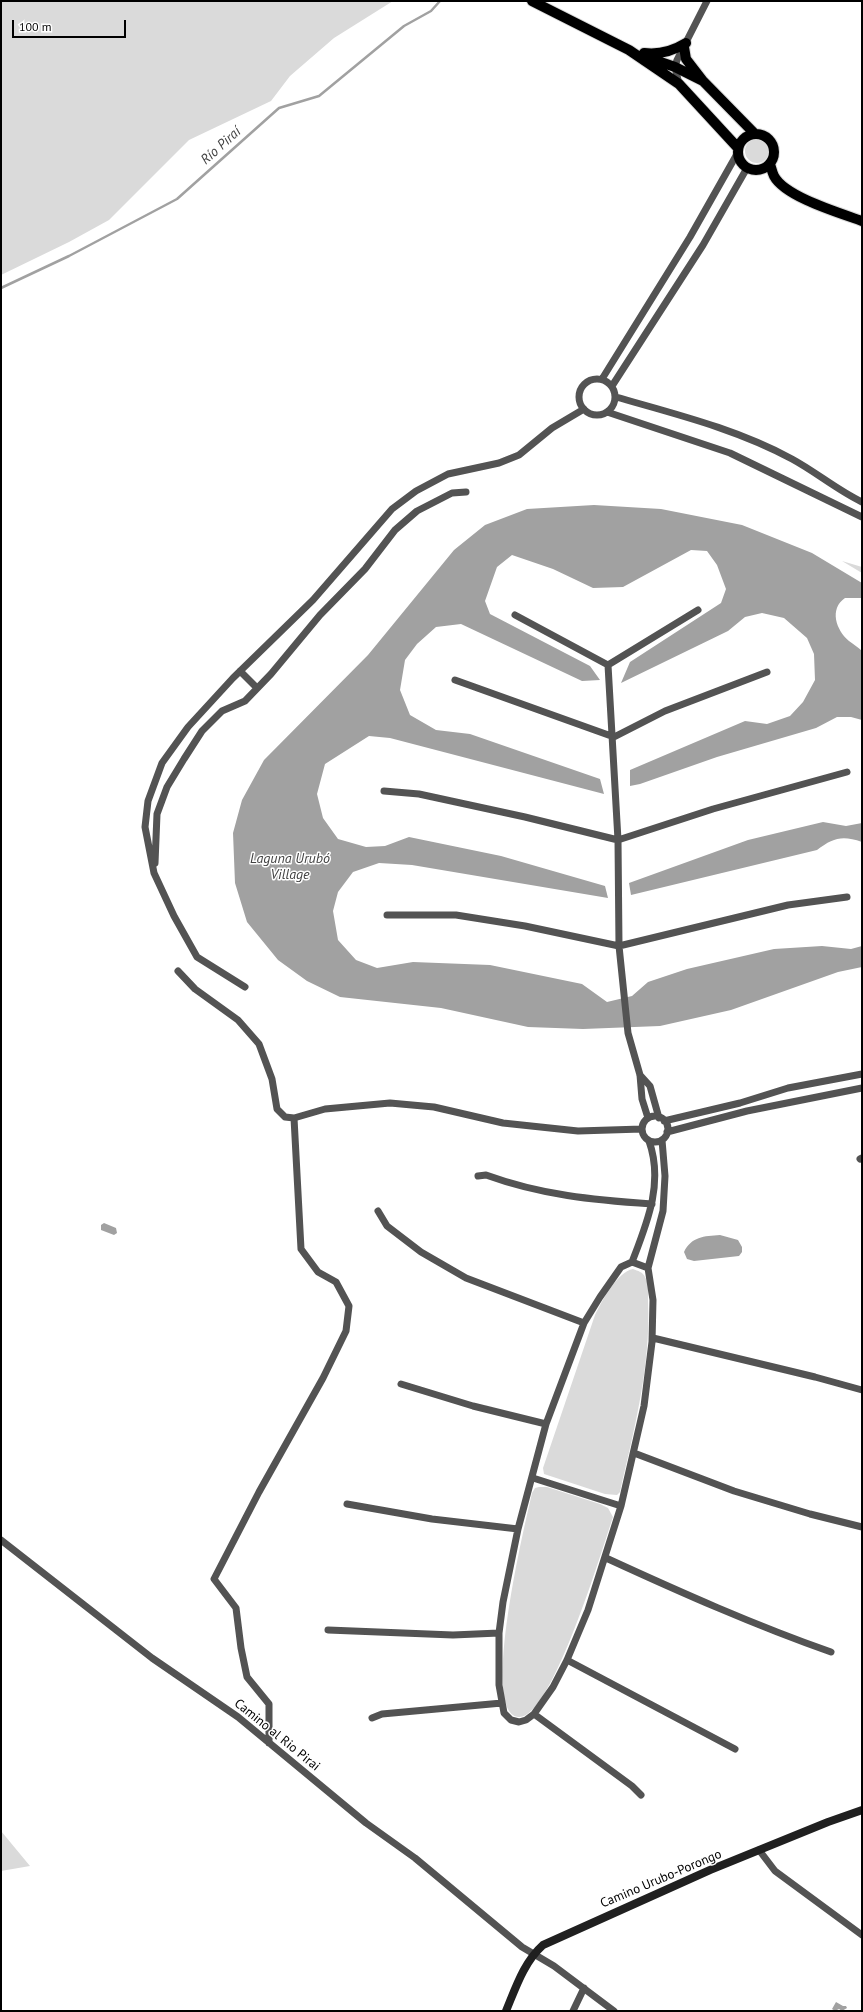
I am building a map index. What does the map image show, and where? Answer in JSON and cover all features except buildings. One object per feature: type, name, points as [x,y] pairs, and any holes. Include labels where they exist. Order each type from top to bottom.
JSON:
[{"type":"main road","points":[[532,1],[628,50],[675,68],[703,81]]},
{"type":"main road","points":[[628,50],[650,54],[664,53],[685,45],[686,59],[703,81],[755,134]]},
{"type":"main road","points":[[628,50],[680,84],[738,151],[742,165],[748,168],[760,170],[770,164],[774,154],[772,144],[765,136],[755,134],[744,138],[738,151]]},
{"type":"main road","points":[[770,164],[774,176],[789,191],[822,207],[862,221]]},
{"type":"main road","name":"Camino Urubo-Porongo","points":[[506,2011],[523,1971],[534,1953],[543,1945],[555,1938],[759,1850],[862,1810]]},
{"type":"street","points":[[680,84],[675,68],[707,1]]},
{"type":"street","points":[[602,379],[690,237],[738,151]]},
{"type":"street","points":[[612,386],[703,245],[748,168]]},
{"type":"street","points":[[607,412],[614,403],[616,397],[612,386],[602,379],[590,380],[581,387],[579,399],[584,409],[595,415],[607,412],[730,453],[862,517]]},
{"type":"street","points":[[616,397],[689,418],[749,439],[792,459],[849,496],[862,502]]},
{"type":"street","points":[[245,987],[197,957],[174,916],[154,873],[145,827],[148,801],[162,763],[188,727],[240,671],[313,600],[392,509],[416,491],[448,474],[499,463],[519,455],[552,428],[584,409]]},
{"type":"street","points":[[154,873],[157,814],[167,787],[184,758],[202,732],[222,710],[245,701],[320,615],[365,569],[395,530],[417,511],[452,493],[466,492]]},
{"type":"street","points":[[608,665],[698,610]]},
{"type":"street","points":[[515,615],[608,665]]},
{"type":"street","points":[[608,665],[614,737],[618,840],[619,946],[627,1029],[640,1075],[642,1099],[648,1118]]},
{"type":"street","points":[[240,671],[257,688]]},
{"type":"street","points":[[455,680],[614,737],[665,711],[767,672]]},
{"type":"street","points":[[384,791],[419,794],[525,816],[618,840],[713,809],[847,772]]},
{"type":"street","points":[[387,915],[456,915],[525,926],[619,946],[781,907],[847,897]]},
{"type":"street","points":[[178,971],[195,989],[238,1020],[259,1044],[272,1079],[277,1109],[285,1117],[294,1118],[325,1109],[390,1104],[434,1107],[503,1123],[578,1131],[642,1129]]},
{"type":"street","points":[[648,1118],[661,1119],[740,1103],[788,1088],[862,1074]]},
{"type":"street","points":[[640,1075],[650,1086],[661,1119],[667,1127],[667,1132],[662,1140],[665,1176],[663,1211],[648,1268],[653,1300],[652,1338],[644,1406],[621,1506],[606,1558],[588,1610],[567,1660],[553,1687],[534,1714],[526,1720],[511,1720],[504,1713],[499,1685],[499,1633],[503,1602],[518,1529],[546,1424],[584,1322],[621,1267],[632,1262],[650,1215],[655,1187],[654,1156],[649,1141],[644,1136],[642,1129],[644,1122],[648,1118]]},
{"type":"street","points":[[667,1132],[747,1111],[862,1088]]},
{"type":"street","points":[[269,1743],[269,1704],[248,1677],[241,1648],[236,1608],[214,1579],[259,1492],[323,1378],[346,1331],[349,1306],[336,1282],[318,1272],[301,1249],[294,1118]]},
{"type":"street","points":[[649,1141],[657,1142],[662,1140]]},
{"type":"street","points":[[478,1176],[486,1175],[539,1192],[575,1198],[652,1204]]},
{"type":"street","points":[[378,1211],[387,1226],[421,1252],[466,1278],[584,1322]]},
{"type":"street","points":[[632,1262],[648,1268]]},
{"type":"street","points":[[652,1338],[815,1377],[862,1390]]},
{"type":"street","points":[[401,1384],[473,1406],[546,1424]]},
{"type":"street","points":[[634,1453],[734,1491],[810,1514],[862,1527]]},
{"type":"street","points":[[532,1478],[621,1506]]},
{"type":"street","points":[[347,1504],[432,1519],[518,1529]]},
{"type":"street","name":"Camino al Rio Pirai","points":[[1,1540],[152,1658],[238,1717],[366,1823],[415,1858],[522,1947],[534,1953],[614,2011]]},
{"type":"street","points":[[606,1558],[703,1603],[773,1632],[831,1652]]},
{"type":"street","points":[[328,1630],[453,1635],[499,1633]]},
{"type":"street","points":[[567,1660],[735,1749]]},
{"type":"street","points":[[372,1718],[382,1714],[502,1703]]},
{"type":"street","points":[[534,1714],[632,1786],[640,1795]]},
{"type":"street","points":[[759,1850],[775,1871],[792,1886],[862,1935]]},
{"type":"street","points":[[572,2011],[584,1988]]},
{"type":"shaded area","points":[[1,1],[393,1],[334,38],[290,76],[271,101],[189,140],[109,220],[69,242],[1,275]]},
{"type":"shaded area","points":[[757,139],[765,143],[769,151],[765,159],[757,163],[749,159],[745,151],[749,143]]},
{"type":"shaded area","points":[[842,561],[862,567],[862,573]]},
{"type":"shaded area","points":[[633,1269],[643,1274],[648,1285],[647,1350],[636,1421],[620,1492],[617,1495],[605,1494],[544,1474],[543,1468],[595,1315],[616,1281],[621,1275]]},
{"type":"shaded area","points":[[547,1487],[600,1504],[608,1508],[613,1517],[587,1594],[560,1664],[545,1692],[531,1711],[518,1717],[507,1707],[503,1684],[504,1651],[508,1613],[522,1539],[532,1493],[535,1488]]},
{"type":"shaded area","points":[[1,1831],[30,1866],[1,1871]]},
{"type":"water","name":"Laguna Urubó Village","points":[[594,505],[661,509],[742,525],[812,553],[862,583],[862,598],[845,598],[837,608],[836,620],[844,636],[862,651],[862,720],[851,717],[837,717],[816,728],[717,757],[640,784],[630,786],[630,770],[745,721],[767,724],[790,716],[803,702],[815,680],[814,654],[807,638],[784,618],[762,613],[745,617],[728,631],[621,683],[630,662],[721,603],[726,589],[717,565],[707,551],[691,550],[623,587],[593,588],[553,569],[512,555],[497,567],[485,601],[490,614],[590,666],[600,680],[582,681],[461,624],[436,627],[417,644],[405,660],[400,690],[410,715],[436,730],[470,734],[600,779],[604,794],[390,738],[369,736],[325,764],[317,794],[323,818],[338,839],[366,847],[385,846],[409,837],[501,856],[605,886],[608,898],[412,865],[379,863],[353,872],[338,892],[333,911],[338,940],[356,960],[377,968],[413,962],[490,965],[582,984],[607,1002],[632,996],[648,982],[687,969],[774,949],[822,946],[851,949],[862,946],[862,967],[838,972],[731,1010],[660,1026],[583,1029],[528,1027],[441,1008],[340,997],[307,981],[278,960],[247,922],[235,883],[233,833],[242,800],[264,760],[368,655],[454,550],[485,525],[527,509]]},
{"type":"water","points":[[823,822],[846,826],[862,823],[862,842],[843,838],[833,840],[817,850],[631,895],[629,883],[748,840]]},
{"type":"water","points":[[104,1223],[116,1228],[117,1233],[114,1235],[101,1230],[101,1225]]},
{"type":"water","points":[[720,1235],[738,1240],[742,1247],[742,1252],[739,1256],[694,1261],[687,1259],[684,1252],[694,1240],[703,1237]]},
{"type":"water","points":[[836,2002],[846,2006],[847,2008],[842,2011],[839,2009],[835,2011],[832,2009]]},
{"type":"waterway","name":"Río Piraí","points":[[1,288],[69,256],[177,199],[279,108],[319,96],[404,26],[431,11],[440,1]]}]
